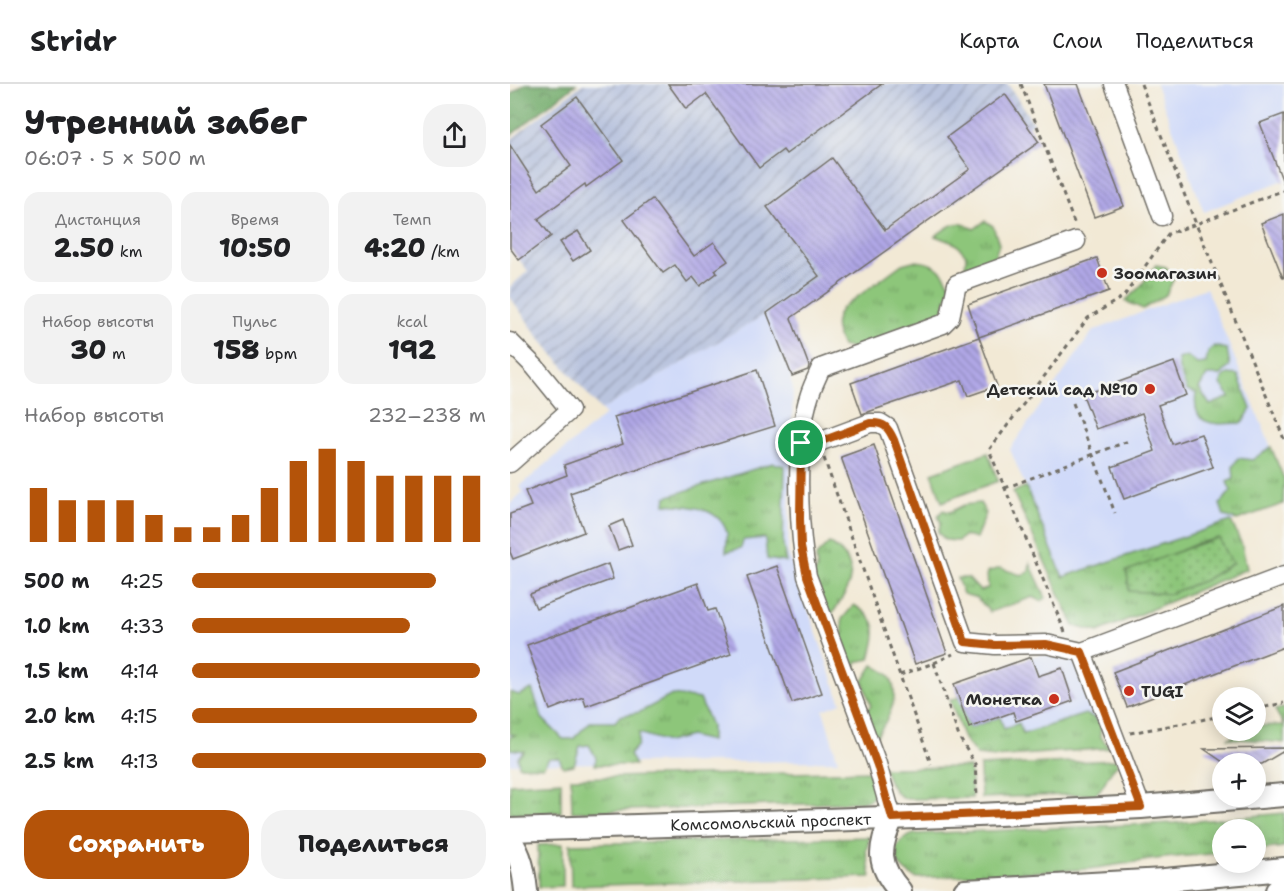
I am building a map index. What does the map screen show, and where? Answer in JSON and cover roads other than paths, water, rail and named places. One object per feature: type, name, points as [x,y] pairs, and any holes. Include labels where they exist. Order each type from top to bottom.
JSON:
[{"type":"main road","name":"Комсомольский проспект","points":[[510,830],[892,818],[1141,807],[1284,795]]},
{"type":"main road","points":[[892,818],[883,837],[880,852],[884,869],[900,891]]},
{"type":"main road","points":[[510,840],[521,861],[526,891]]},
{"type":"main road","points":[[964,891],[1024,890],[1284,869]]},
{"type":"main road","points":[[1164,880],[1204,891]]},
{"type":"main road","points":[[1277,891],[1284,885]]},
{"type":"lane","points":[[1114,84],[1162,216]]},
{"type":"lane","points":[[892,818],[877,765],[807,576],[801,547],[800,519],[809,395],[821,368],[944,324],[950,317],[957,284],[1077,236]]},
{"type":"lane","points":[[510,342],[535,367],[570,410],[510,463]]},
{"type":"lane","points":[[804,446],[870,423],[880,423],[888,428],[965,642],[995,645],[1046,644],[1077,651],[1284,576]]},
{"type":"lane","points":[[1077,651],[1114,736],[1141,807]]},
{"type":"place","name":"Зоомагазин","points":[[1102,273]]},
{"type":"place","name":"Детский сад №10","points":[[1150,389]]},
{"type":"place","name":"TUGI","points":[[1129,691]]},
{"type":"place","name":"Монетка","points":[[1054,699]]}]
